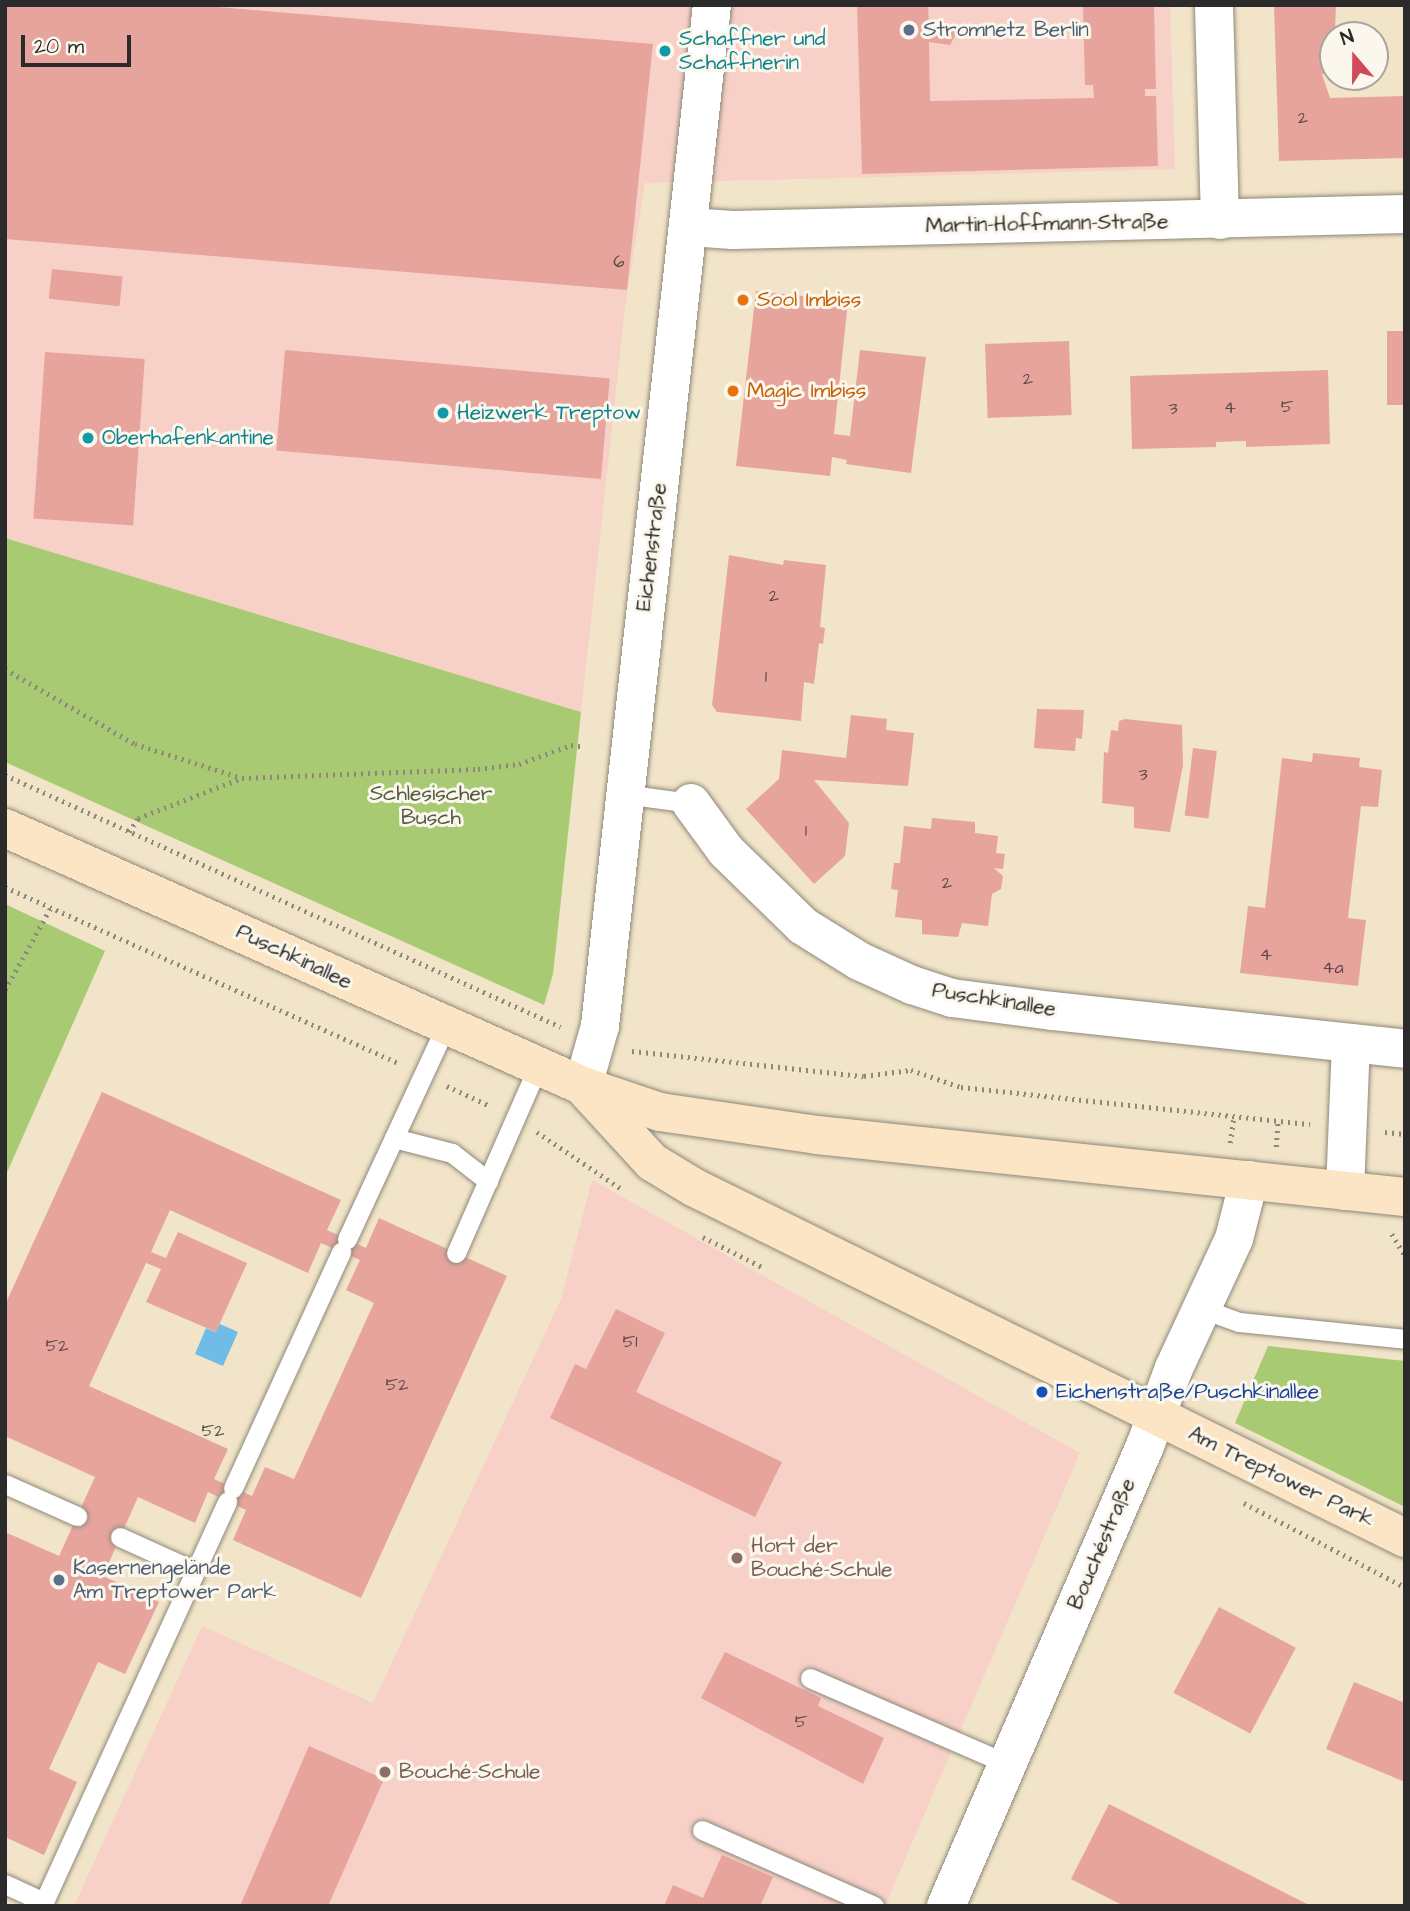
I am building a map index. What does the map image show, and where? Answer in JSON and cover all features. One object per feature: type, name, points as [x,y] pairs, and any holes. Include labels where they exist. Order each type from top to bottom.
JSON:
[{"type":"main road","name":"Puschkinallee","points":[[5,828],[583,1086],[660,1112],[713,1122],[1405,1197]]},
{"type":"main road","name":"Puschkinallee","points":[[583,1086],[652,1162],[695,1188],[1158,1415]]},
{"type":"main road","name":"Am Treptower Park","points":[[1158,1415],[1405,1538]]},
{"type":"street","name":"Eichenstraße","points":[[583,1086],[598,1043],[712,5]]},
{"type":"street","points":[[1214,5],[1220,220]]},
{"type":"street","name":"Martin-Hoffmann-Straße","points":[[689,227],[747,230],[1405,214]]},
{"type":"street","name":"Puschkinallee","points":[[691,803],[726,851],[803,926],[859,961],[912,985],[952,998],[1052,1011],[1405,1049]]},
{"type":"street","points":[[1345,1191],[1351,1044]]},
{"type":"street","name":"Bouchéstraße","points":[[946,1906],[1158,1415],[1174,1368],[1234,1238],[1249,1180]]},
{"type":"lane","name":"Puschkinallee","points":[[624,794],[691,803]]},
{"type":"lane","points":[[5,1884],[43,1904],[446,1026]]},
{"type":"lane","points":[[456,1253],[538,1066]]},
{"type":"lane","points":[[394,1138],[452,1153],[488,1181]]},
{"type":"lane","points":[[1203,1309],[1240,1322],[1405,1339]]},
{"type":"lane","points":[[5,1484],[77,1516]]},
{"type":"lane","points":[[120,1536],[195,1572]]},
{"type":"lane","points":[[810,1678],[1007,1764]]},
{"type":"lane","points":[[702,1830],[874,1906]]},
{"type":"path","points":[[5,669],[135,744],[242,778]]},
{"type":"path","points":[[129,832],[138,818],[242,778],[478,769],[519,764],[571,745],[585,747]]},
{"type":"path","points":[[5,775],[552,1023]]},
{"type":"path","points":[[5,887],[516,1118]]},
{"type":"path","points":[[5,990],[51,907]]},
{"type":"path","points":[[644,1052],[864,1076],[911,1070],[961,1087],[1405,1134]]},
{"type":"path","points":[[1249,1507],[1405,1587]]},
{"type":"shaded area","points":[[5,5],[1170,5],[1175,169],[645,183],[625,308],[581,712],[5,538]]},
{"type":"shaded area","name":"Hort der Bouché-Schule","points":[[592,1180],[1080,1453],[885,1906],[74,1906],[202,1626],[373,1703],[561,1299]]},
{"type":"green space","name":"Schlesischer Busch","points":[[5,538],[581,712],[553,974],[544,1005],[5,762]]},
{"type":"green space","points":[[5,904],[105,951],[5,1177]]},
{"type":"green space","points":[[1268,1346],[1405,1361],[1405,1507],[1235,1423]]},
{"type":"water","points":[[220,1324],[238,1332],[223,1366],[195,1354],[206,1328],[215,1332]]},
{"type":"building","points":[[5,5],[194,5],[653,44],[627,290],[5,239]]},
{"type":"building","points":[[857,5],[928,5],[929,26],[942,20],[954,27],[956,34],[950,45],[929,42],[930,101],[1094,98],[1093,85],[1085,85],[1083,5],[1154,5],[1156,89],[1145,89],[1145,96],[1156,96],[1158,166],[862,174]]},
{"type":"building","points":[[1274,5],[1336,5],[1335,21],[1319,21],[1319,91],[1328,91],[1330,98],[1405,96],[1405,158],[1279,161]]},
{"type":"building","points":[[52,269],[123,276],[119,306],[49,299]]},
{"type":"building","points":[[756,291],[848,301],[834,434],[850,436],[860,350],[926,357],[911,473],[846,464],[847,460],[832,457],[830,476],[736,466]]},
{"type":"building","points":[[1387,331],[1405,331],[1405,405],[1387,405]]},
{"type":"building","points":[[1069,341],[1072,415],[988,418],[985,344]]},
{"type":"building","name":"Heizwerk Treptow","points":[[285,350],[610,378],[601,479],[276,451]]},
{"type":"building","name":"Oberhafenkantine","points":[[45,352],[145,359],[133,526],[33,519]]},
{"type":"building","points":[[1328,370],[1330,444],[1246,447],[1246,441],[1216,442],[1216,447],[1132,449],[1130,376]]},
{"type":"building","points":[[729,555],[783,565],[784,560],[826,565],[820,627],[825,628],[823,644],[819,643],[814,684],[804,682],[801,721],[717,712],[712,705]]},
{"type":"building","points":[[1037,709],[1084,710],[1082,739],[1076,738],[1075,751],[1034,748]]},
{"type":"building","points":[[851,715],[887,719],[886,730],[914,733],[908,786],[814,780],[849,823],[845,856],[814,884],[746,809],[779,779],[782,750],[846,758]]},
{"type":"building","points":[[1125,719],[1182,725],[1183,765],[1170,832],[1134,828],[1134,807],[1102,803],[1104,752],[1108,753],[1111,730],[1118,731],[1119,721]]},
{"type":"building","points":[[1193,748],[1217,751],[1209,818],[1185,815]]},
{"type":"building","points":[[1313,753],[1360,758],[1359,767],[1382,770],[1378,807],[1361,806],[1348,918],[1366,920],[1358,986],[1240,973],[1248,906],[1265,908],[1282,758],[1312,762]]},
{"type":"building","points":[[932,818],[975,822],[975,833],[998,836],[996,853],[1005,854],[1003,869],[994,868],[1003,876],[1001,889],[992,894],[988,926],[962,923],[958,937],[922,934],[922,920],[895,917],[898,890],[891,889],[894,863],[900,863],[904,826],[931,829]]},
{"type":"building","points":[[102,1092],[341,1200],[327,1230],[366,1248],[379,1218],[507,1276],[361,1598],[233,1540],[246,1510],[208,1492],[195,1523],[138,1497],[103,1576],[159,1602],[125,1674],[98,1662],[49,1769],[77,1782],[44,1855],[5,1837],[5,1532],[59,1556],[95,1477],[5,1436],[5,1305]],"holes":[[[170,1210],[308,1273],[321,1243],[360,1260],[346,1290],[374,1303],[294,1479],[265,1467],[252,1496],[214,1479],[228,1449],[89,1386],[146,1263],[161,1269],[146,1302],[216,1332],[247,1263],[178,1232],[166,1258],[151,1252]]]},
{"type":"building","points":[[616,1309],[665,1333],[636,1392],[782,1462],[755,1517],[550,1418],[575,1364],[586,1369]]},
{"type":"building","points":[[1219,1607],[1296,1648],[1250,1733],[1173,1693]]},
{"type":"building","points":[[725,1652],[821,1698],[818,1706],[884,1738],[863,1784],[701,1698]]},
{"type":"building","points":[[1354,1682],[1405,1703],[1405,1782],[1326,1749]]},
{"type":"building","points":[[309,1746],[384,1779],[328,1906],[240,1906]]},
{"type":"building","points":[[1109,1804],[1311,1906],[1124,1906],[1071,1879]]},
{"type":"building","points":[[722,1855],[773,1877],[760,1906],[664,1906],[673,1885],[703,1898]]},
{"type":"place","name":"Stromnetz Berlin","points":[[909,30]]},
{"type":"place","name":"Schaffner und Schaffnerin","points":[[665,51]]},
{"type":"place","name":"Sool Imbiss","points":[[743,300]]},
{"type":"place","name":"Magic Imbiss","points":[[733,391]]},
{"type":"place","name":"Heizwerk Treptow","points":[[443,413]]},
{"type":"place","name":"Oberhafenkantine","points":[[88,438]]},
{"type":"place","name":"Eichenstraße/Puschkinallee","points":[[1042,1392]]},
{"type":"place","name":"Hort der Bouché-Schule","points":[[737,1558]]},
{"type":"place","name":"Kasernengelände Am Treptower Park","points":[[59,1580]]},
{"type":"place","name":"Bouché-Schule","points":[[385,1772]]}]
